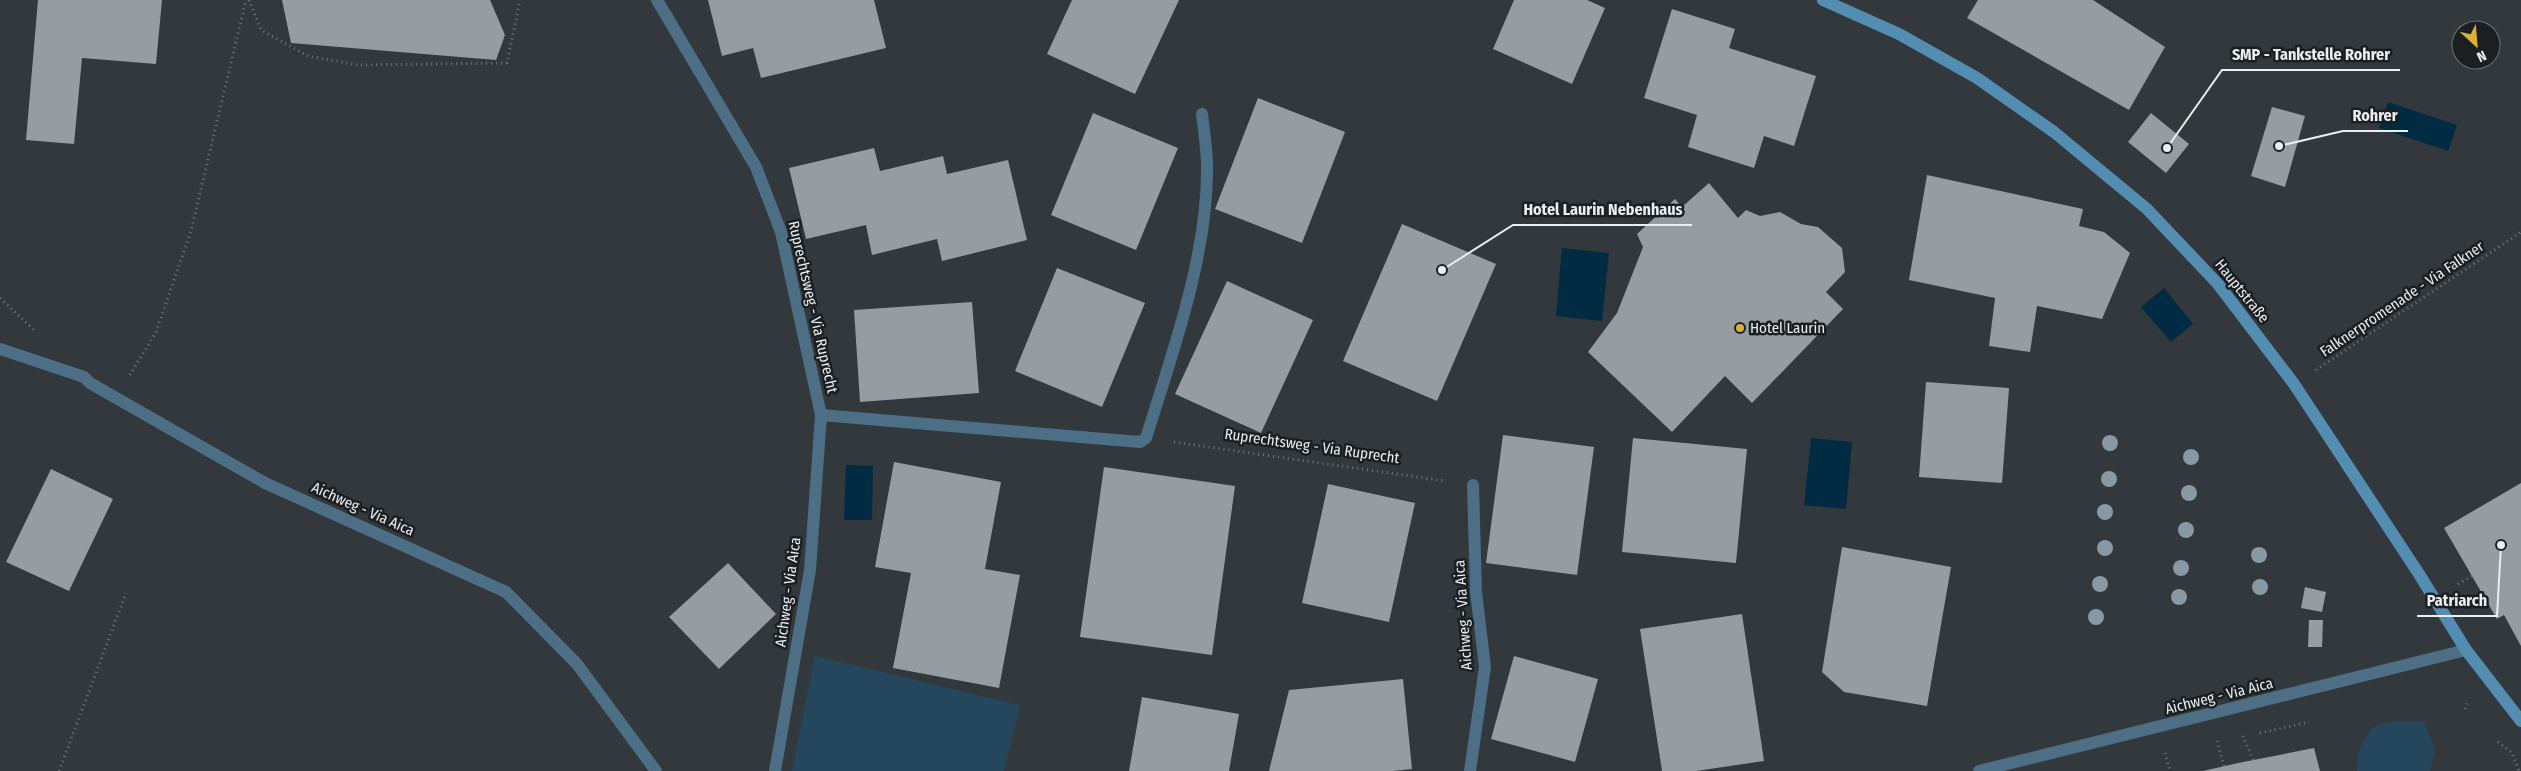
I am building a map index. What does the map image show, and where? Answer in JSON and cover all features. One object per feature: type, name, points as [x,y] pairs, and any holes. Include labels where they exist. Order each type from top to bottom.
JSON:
[{"type":"street","name":"Ruprechtsweg - Via Ruprecht","points":[[657,0],[756,167],[781,232],[821,415],[1140,442],[1146,438]]},
{"type":"street","name":"Hauptstraße","points":[[1823,0],[1899,34],[1977,78],[2061,138],[2147,209],[2218,284],[2294,384],[2419,574],[2466,650],[2521,721]]},
{"type":"street","points":[[1146,438],[1176,343],[1200,242],[1207,167],[1202,114]]},
{"type":"street","name":"Aichweg - Via Aica","points":[[0,349],[84,377],[116,398],[265,483],[506,592],[577,664],[656,771]]},
{"type":"street","name":"Aichweg - Via Aica","points":[[775,771],[810,570],[821,415]]},
{"type":"street","name":"Aichweg - Via Aica","points":[[1470,771],[1485,667],[1476,592],[1473,485]]},
{"type":"street","name":"Aichweg - Via Aica","points":[[1979,771],[2466,650]]},
{"type":"path","points":[[247,0],[260,30],[308,56],[358,65],[463,65],[507,63],[520,0]]},
{"type":"path","points":[[235,51],[247,0]]},
{"type":"path","points":[[116,398],[156,332],[191,231],[247,0]]},
{"type":"path","name":"Falknerpromenade - Via Falkner","points":[[2294,384],[2521,232]]},
{"type":"path","name":"Ruprechtsweg - Via Ruprecht","points":[[1146,438],[1473,485]]},
{"type":"path","points":[[2462,581],[2472,576]]},
{"type":"path","points":[[59,771],[126,593]]},
{"type":"path","points":[[2243,736],[2253,760]]},
{"type":"path","points":[[2217,741],[2224,766]]},
{"type":"path","points":[[2498,742],[2512,753],[2520,771]]},
{"type":"path","points":[[2165,752],[2170,771]]},
{"type":"shaded area","points":[[2388,102],[2457,125],[2448,151],[2379,128]]},
{"type":"shaded area","points":[[1562,248],[1609,253],[1602,321],[1556,316]]},
{"type":"shaded area","points":[[2164,288],[2193,324],[2171,342],[2141,307]]},
{"type":"shaded area","points":[[1811,438],[1852,442],[1846,509],[1804,505]]},
{"type":"shaded area","points":[[846,465],[873,466],[872,520],[844,520]]},
{"type":"shaded area","points":[[815,656],[1020,705],[1004,771],[792,771]]},
{"type":"shaded area","points":[[2393,721],[2424,721],[2435,750],[2430,771],[2357,771],[2358,753],[2372,727]]},
{"type":"building","points":[[38,0],[162,0],[156,64],[82,58],[74,144],[26,140]]},
{"type":"building","points":[[282,0],[490,0],[505,35],[496,60],[291,43]]},
{"type":"building","points":[[708,0],[874,0],[886,48],[761,78],[753,48],[722,56]]},
{"type":"building","points":[[1072,0],[1179,0],[1135,94],[1047,54]]},
{"type":"building","points":[[1514,0],[1587,0],[1605,8],[1572,84],[1493,49]]},
{"type":"building","points":[[1978,0],[2093,0],[2165,47],[2129,110],[1967,18]]},
{"type":"building","points":[[1672,9],[1735,29],[1729,48],[1816,76],[1794,146],[1764,136],[1754,168],[1688,147],[1697,115],[1644,98]]},
{"type":"building","points":[[1258,98],[1345,132],[1302,243],[1215,209]]},
{"type":"building","points":[[2272,107],[2305,116],[2285,187],[2251,176]]},
{"type":"building","points":[[1093,113],[1178,148],[1136,250],[1051,215]]},
{"type":"building","points":[[2151,113],[2189,144],[2166,173],[2128,142]]},
{"type":"building","points":[[874,148],[880,171],[943,156],[947,174],[1008,160],[1027,240],[942,261],[937,239],[872,255],[866,225],[806,239],[789,168]]},
{"type":"building","points":[[1927,175],[2083,209],[2079,226],[2104,232],[2130,253],[2102,319],[2037,306],[2030,352],[1989,346],[1995,298],[1909,280]]},
{"type":"building","points":[[1709,183],[1738,218],[1746,210],[1760,216],[1780,212],[1801,224],[1818,227],[1842,248],[1845,272],[1826,292],[1843,309],[1752,403],[1725,376],[1672,432],[1588,352],[1617,313],[1643,247],[1637,234],[1675,199],[1682,207]]},
{"type":"building","points":[[1402,224],[1496,264],[1437,401],[1343,361]]},
{"type":"building","points":[[1057,268],[1145,303],[1102,407],[1015,371]]},
{"type":"building","points":[[1227,281],[1313,320],[1261,433],[1175,394]]},
{"type":"building","points":[[972,302],[979,393],[860,402],[854,310]]},
{"type":"building","points":[[1926,382],[2009,388],[2002,483],[1919,477]]},
{"type":"building","points":[[1503,435],[1594,447],[1577,575],[1486,563]]},
{"type":"building","points":[[1633,438],[1747,449],[1736,563],[1622,552]]},
{"type":"building","points":[[894,462],[1001,482],[985,569],[1020,575],[999,688],[893,668],[911,573],[875,567]]},
{"type":"building","points":[[1104,467],[1235,486],[1212,655],[1080,637]]},
{"type":"building","points":[[51,469],[113,499],[69,591],[6,562]]},
{"type":"building","points":[[2521,483],[2521,646],[2504,615],[2497,619],[2444,528]]},
{"type":"building","points":[[1328,484],[1415,503],[1389,622],[1302,603]]},
{"type":"building","points":[[1842,547],[1951,567],[1927,706],[1844,692],[1822,672]]},
{"type":"building","points":[[728,563],[776,614],[719,669],[669,617]]},
{"type":"building","points":[[2305,587],[2326,592],[2322,612],[2301,608]]},
{"type":"building","points":[[1742,614],[1764,761],[1696,771],[1662,771],[1640,629]]},
{"type":"building","points":[[2309,620],[2323,620],[2322,647],[2308,647]]},
{"type":"building","points":[[1514,656],[1598,679],[1575,762],[1491,739]]},
{"type":"building","points":[[1403,679],[1412,769],[1393,771],[1269,771],[1289,690]]},
{"type":"building","points":[[1142,697],[1239,714],[1229,771],[1129,771]]},
{"type":"building","points":[[2314,748],[2320,771],[2203,771],[2238,763]]},
{"type":"place","name":"Rohrer","points":[[2279,146]]},
{"type":"place","name":"SMP - Tankstelle Rohrer","points":[[2167,148]]},
{"type":"place","name":"Hotel Laurin Nebenhaus","points":[[1442,270]]},
{"type":"place","name":"Hotel Laurin","points":[[1740,328]]},
{"type":"place","name":"Patriarch","points":[[2501,545]]}]
